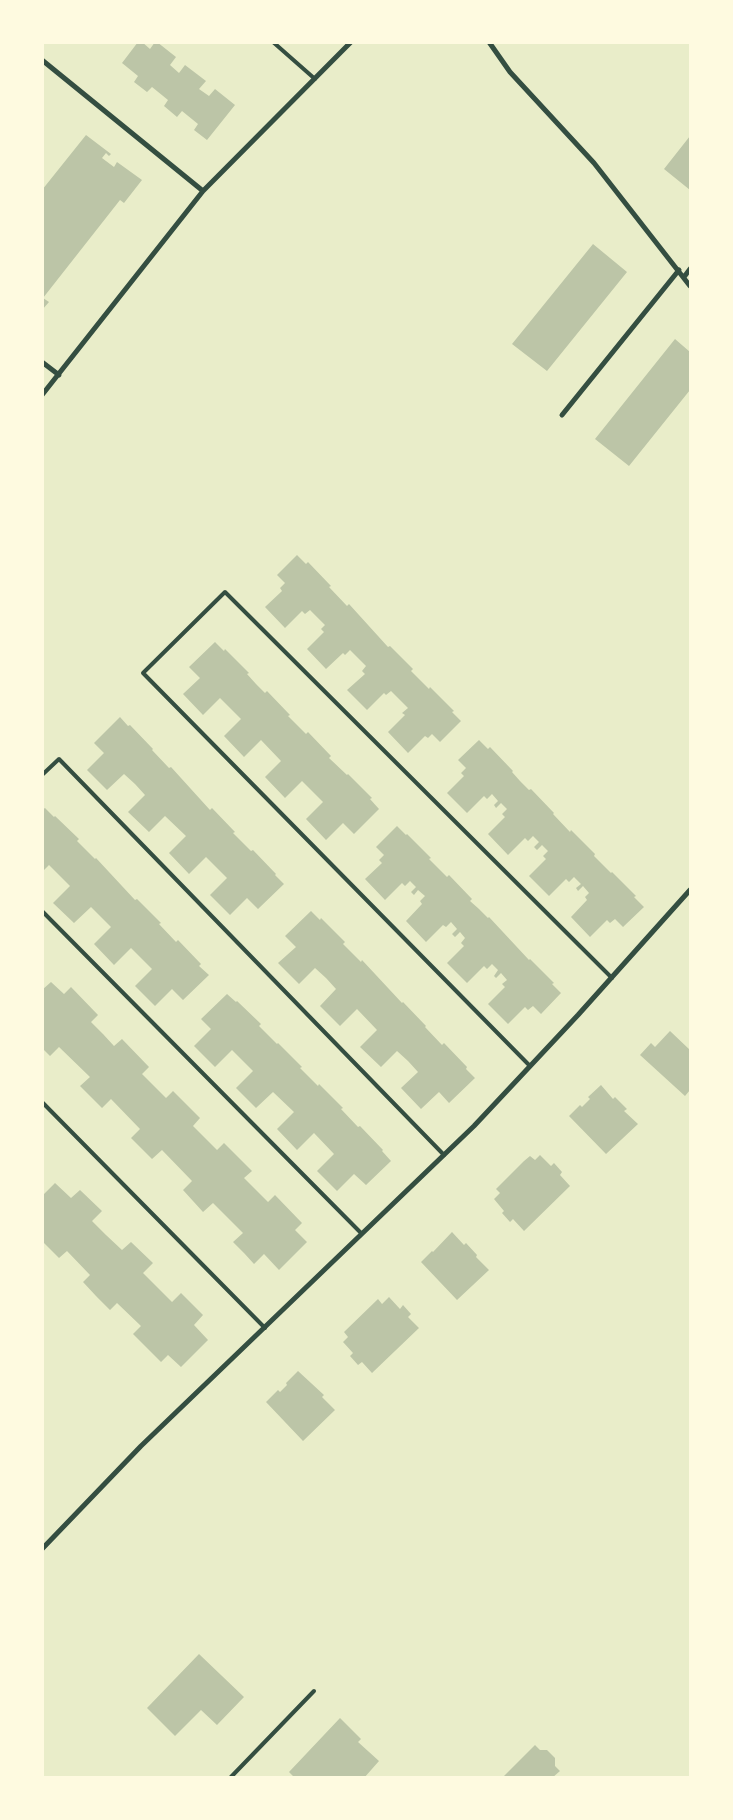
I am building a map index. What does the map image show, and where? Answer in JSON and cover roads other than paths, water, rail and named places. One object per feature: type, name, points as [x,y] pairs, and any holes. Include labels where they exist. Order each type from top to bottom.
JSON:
[{"type":"street","points":[[42,395],[203,191],[351,42]]},
{"type":"street","points":[[489,42],[510,72],[594,163],[690,286]]},
{"type":"street","points":[[42,60],[203,191]]},
{"type":"street","points":[[562,415],[679,270]]},
{"type":"street","points":[[684,278],[690,270]]},
{"type":"street","points":[[42,362],[59,375]]},
{"type":"street","points":[[42,1550],[141,1446],[444,1155],[612,978],[690,890]]},
{"type":"lane","points":[[273,42],[315,79]]},
{"type":"lane","points":[[530,1066],[143,674],[225,592],[612,978]]},
{"type":"lane","points":[[42,775],[59,759],[444,1155]]},
{"type":"lane","points":[[42,911],[361,1233]]},
{"type":"lane","points":[[42,1102],[265,1328]]},
{"type":"lane","points":[[230,1778],[314,1691]]}]
